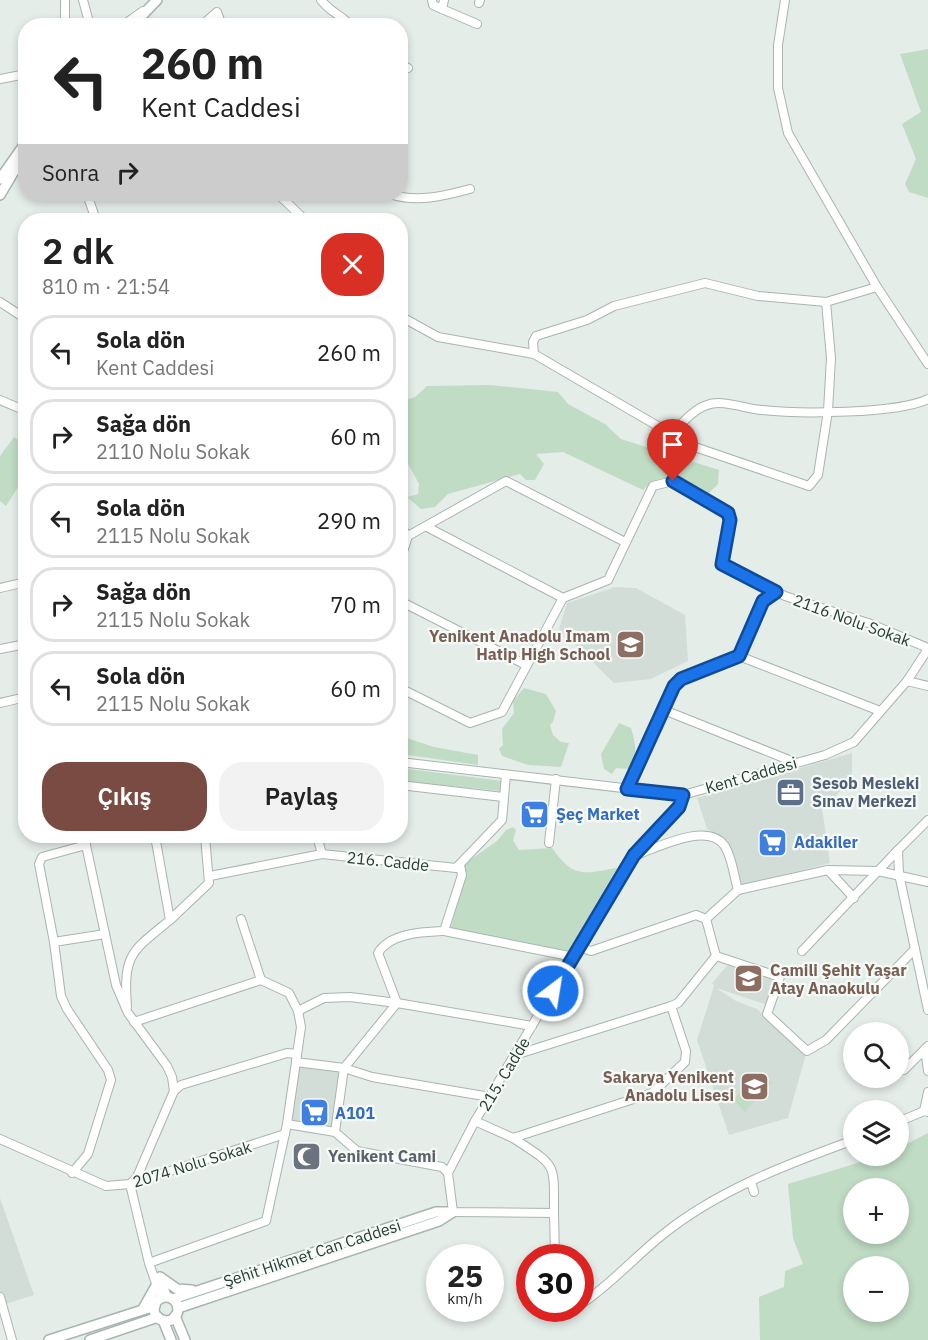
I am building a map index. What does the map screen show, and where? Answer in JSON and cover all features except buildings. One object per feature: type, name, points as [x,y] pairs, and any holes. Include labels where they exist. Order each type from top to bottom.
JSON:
[{"type":"street","points":[[65,0],[65,18]]},
{"type":"street","points":[[83,0],[88,18]]},
{"type":"street","points":[[134,18],[157,0]]},
{"type":"street","points":[[321,0],[332,14],[345,18]]},
{"type":"street","points":[[432,0],[433,5],[477,24]]},
{"type":"street","points":[[442,9],[444,0]]},
{"type":"street","points":[[785,0],[778,45],[778,88],[788,133],[877,287],[928,364]]},
{"type":"street","points":[[138,18],[144,11]]},
{"type":"street","points":[[210,18],[217,12],[219,18]]},
{"type":"street","points":[[0,79],[18,76]]},
{"type":"street","points":[[0,179],[18,153]]},
{"type":"street","points":[[0,195],[18,165]]},
{"type":"street","points":[[408,198],[440,197],[470,189]]},
{"type":"street","points":[[286,201],[298,213]]},
{"type":"street","points":[[534,354],[533,342],[536,336],[587,320],[614,306],[705,283],[758,296],[826,302],[877,287]]},
{"type":"street","points":[[0,302],[18,314]]},
{"type":"street","points":[[408,320],[438,337],[534,354],[692,446],[809,486],[818,475],[828,411],[831,358],[826,302]]},
{"type":"street","points":[[671,434],[692,414],[708,404],[763,410],[828,411],[895,409],[928,399]]},
{"type":"street","points":[[0,400],[18,408]]},
{"type":"street","points":[[408,536],[506,481],[625,542],[608,580],[563,598],[502,712],[470,723],[408,692]]},
{"type":"street","name":"2116 Nolu Sokak","points":[[625,542],[653,486],[673,481],[728,513],[730,520],[722,564],[776,592],[871,624],[928,648]]},
{"type":"street","points":[[427,527],[563,598]]},
{"type":"street","points":[[0,588],[18,584]]},
{"type":"street","points":[[739,656],[763,601],[776,592]]},
{"type":"street","points":[[408,605],[526,665]]},
{"type":"street","points":[[0,649],[18,646]]},
{"type":"street","name":"Kent Caddesi","points":[[408,763],[683,795],[825,755],[854,742],[907,681],[928,648]]},
{"type":"street","points":[[627,789],[674,686],[681,679],[739,656],[880,711]]},
{"type":"street","points":[[907,681],[928,686]]},
{"type":"street","points":[[0,703],[18,699]]},
{"type":"street","points":[[664,710],[794,762]]},
{"type":"street","points":[[444,932],[462,875],[460,865],[502,820],[506,774]]},
{"type":"street","points":[[549,843],[556,779]]},
{"type":"street","points":[[408,786],[503,797]]},
{"type":"street","name":"215. Cadde","points":[[448,1173],[475,1121],[634,855],[679,807],[683,795]]},
{"type":"street","points":[[802,951],[928,820]]},
{"type":"street","points":[[634,855],[702,833],[717,838],[725,846],[738,890]]},
{"type":"street","points":[[85,843],[116,985],[128,1013],[167,1066],[172,1077],[174,1091]]},
{"type":"street","points":[[156,843],[170,920]]},
{"type":"street","points":[[128,1013],[127,962],[137,947],[209,883],[206,843]]},
{"type":"street","points":[[319,843],[322,854]]},
{"type":"street","points":[[72,1173],[88,1154],[111,1080],[108,1070],[67,1009],[62,996],[39,864],[42,857],[86,846]]},
{"type":"street","points":[[898,850],[899,874],[928,1011]]},
{"type":"street","name":"216. Cadde","points":[[210,876],[322,854],[456,868],[460,865]]},
{"type":"street","points":[[828,870],[854,898]]},
{"type":"street","points":[[706,919],[738,890],[828,870],[878,871],[928,882]]},
{"type":"street","points":[[579,947],[591,951],[696,915],[706,919]]},
{"type":"street","points":[[241,919],[261,980]]},
{"type":"street","points":[[706,919],[716,956]]},
{"type":"street","points":[[397,1003],[378,953],[384,943],[396,938],[444,932],[574,957]]},
{"type":"street","points":[[54,942],[105,934]]},
{"type":"street","points":[[716,956],[780,976],[767,1014],[807,1050],[826,1040],[915,949]]},
{"type":"street","points":[[515,1055],[678,1003],[716,956]]},
{"type":"street","points":[[134,1022],[261,980],[289,993],[298,1011],[301,1027],[287,1124],[266,1221],[149,1263]]},
{"type":"street","points":[[298,1011],[324,998],[350,997],[532,1026]]},
{"type":"street","points":[[335,1132],[344,1068],[397,1003]]},
{"type":"street","points":[[513,1138],[652,1093],[685,1062],[686,1051],[671,1006]]},
{"type":"street","points":[[909,1065],[927,1048]]},
{"type":"street","points":[[927,1048],[928,1071]]},
{"type":"street","points":[[185,1340],[149,1263],[130,1184],[137,1177],[174,1091],[181,1085],[287,1053],[296,1058],[344,1068],[372,1077],[490,1097]]},
{"type":"street","points":[[909,1118],[926,1111],[928,1092]]},
{"type":"street","points":[[475,1121],[513,1138],[549,1162],[554,1174],[555,1244]]},
{"type":"street","points":[[287,1124],[335,1132],[357,1151],[442,1167],[448,1173],[453,1212]]},
{"type":"street","name":"2074 Nolu Sokak","points":[[0,1139],[72,1173],[106,1186],[130,1184],[285,1134]]},
{"type":"street","points":[[594,1293],[662,1235],[711,1203],[809,1156],[843,1144]]},
{"type":"street","points":[[751,1182],[754,1192]]},
{"type":"street","name":"Şehit Hikmet Can Caddesi","points":[[168,1304],[197,1291],[436,1212],[554,1213]]},
{"type":"street","name":"Şehit Hikmet Can Caddesi","points":[[49,1340],[143,1309],[168,1304],[439,1221],[453,1212]]},
{"type":"street","points":[[157,1278],[177,1289],[197,1291]]},
{"type":"street","points":[[143,1309],[157,1278]]},
{"type":"street","points":[[0,1297],[12,1340]]},
{"type":"street","points":[[90,1340],[160,1318],[168,1304]]},
{"type":"street","points":[[160,1318],[168,1304]]},
{"type":"street","points":[[160,1318],[171,1340]]},
{"type":"shaded area","name":"Yenikent Anadolu Imam Hatip High School","points":[[615,587],[636,588],[685,615],[688,661],[651,679],[614,683],[559,629],[567,603]]},
{"type":"shaded area","points":[[852,753],[852,774],[829,806],[822,808],[830,863],[742,886],[727,840],[707,829],[697,798]]},
{"type":"shaded area","name":"Sakarya Yenikent Anadolu Lisesi","points":[[733,959],[783,975],[773,1007],[716,988],[736,1001],[757,1009],[806,1054],[788,1118],[729,1135],[697,1040],[714,986],[712,983]]},
{"type":"shaded area","points":[[300,1065],[340,1072],[331,1127],[290,1120]]},
{"type":"shaded area","points":[[0,1198],[34,1295],[0,1306]]},
{"type":"green space","points":[[928,49],[928,198],[909,192],[905,184],[916,159],[902,124],[921,112],[900,54]]},
{"type":"green space","points":[[490,385],[558,392],[568,404],[605,424],[621,439],[719,470],[718,484],[707,495],[682,482],[667,478],[651,483],[643,490],[563,452],[536,454],[544,464],[535,480],[526,480],[520,474],[448,494],[435,507],[421,509],[408,498],[418,494],[419,484],[408,464],[408,399],[415,397],[427,386]]},
{"type":"green space","points":[[14,437],[18,440],[18,487],[6,506],[0,501],[0,456]]},
{"type":"green space","points":[[524,688],[546,694],[556,711],[550,725],[553,735],[561,742],[569,743],[561,767],[528,765],[502,756],[499,749],[503,745],[502,729],[514,713],[513,701]]},
{"type":"green space","points":[[619,723],[631,728],[635,755],[629,769],[616,768],[612,774],[604,769],[601,754]]},
{"type":"green space","points":[[408,738],[434,747],[478,755],[478,765],[408,755]]},
{"type":"green space","points":[[408,769],[502,781],[501,791],[408,782]]},
{"type":"green space","points":[[513,827],[516,830],[513,840],[519,850],[552,848],[567,865],[580,872],[617,868],[568,951],[451,928],[465,875],[463,865],[497,841],[506,830]]},
{"type":"green space","points":[[759,1072],[771,1083],[745,1112],[733,1100]]},
{"type":"green space","points":[[928,1133],[928,1340],[760,1340],[759,1297],[784,1287],[785,1271],[803,1264],[793,1238],[788,1184],[848,1166],[909,1166],[909,1143]]},
{"type":"place","name":"Yenikent Anadolu Imam Hatip High School","points":[[631,645]]},
{"type":"place","name":"Sesob Mesleki Sınav Merkezi","points":[[791,792]]},
{"type":"place","name":"Şeç Market","points":[[535,814]]},
{"type":"place","name":"Adakiler","points":[[773,842]]},
{"type":"place","name":"Camili Şehit Yaşar Atay Anaokulu","points":[[749,979]]},
{"type":"place","name":"Sakarya Yenikent Anadolu Lisesi","points":[[755,1086]]},
{"type":"place","name":"A101","points":[[314,1113]]},
{"type":"place","name":"Yenikent Cami","points":[[307,1156]]},
{"type":"route","points":[[553,991],[634,855],[679,807],[683,795],[627,789],[674,686],[681,679],[739,656],[763,601],[776,592],[722,564],[730,520],[728,513],[673,481]]}]
